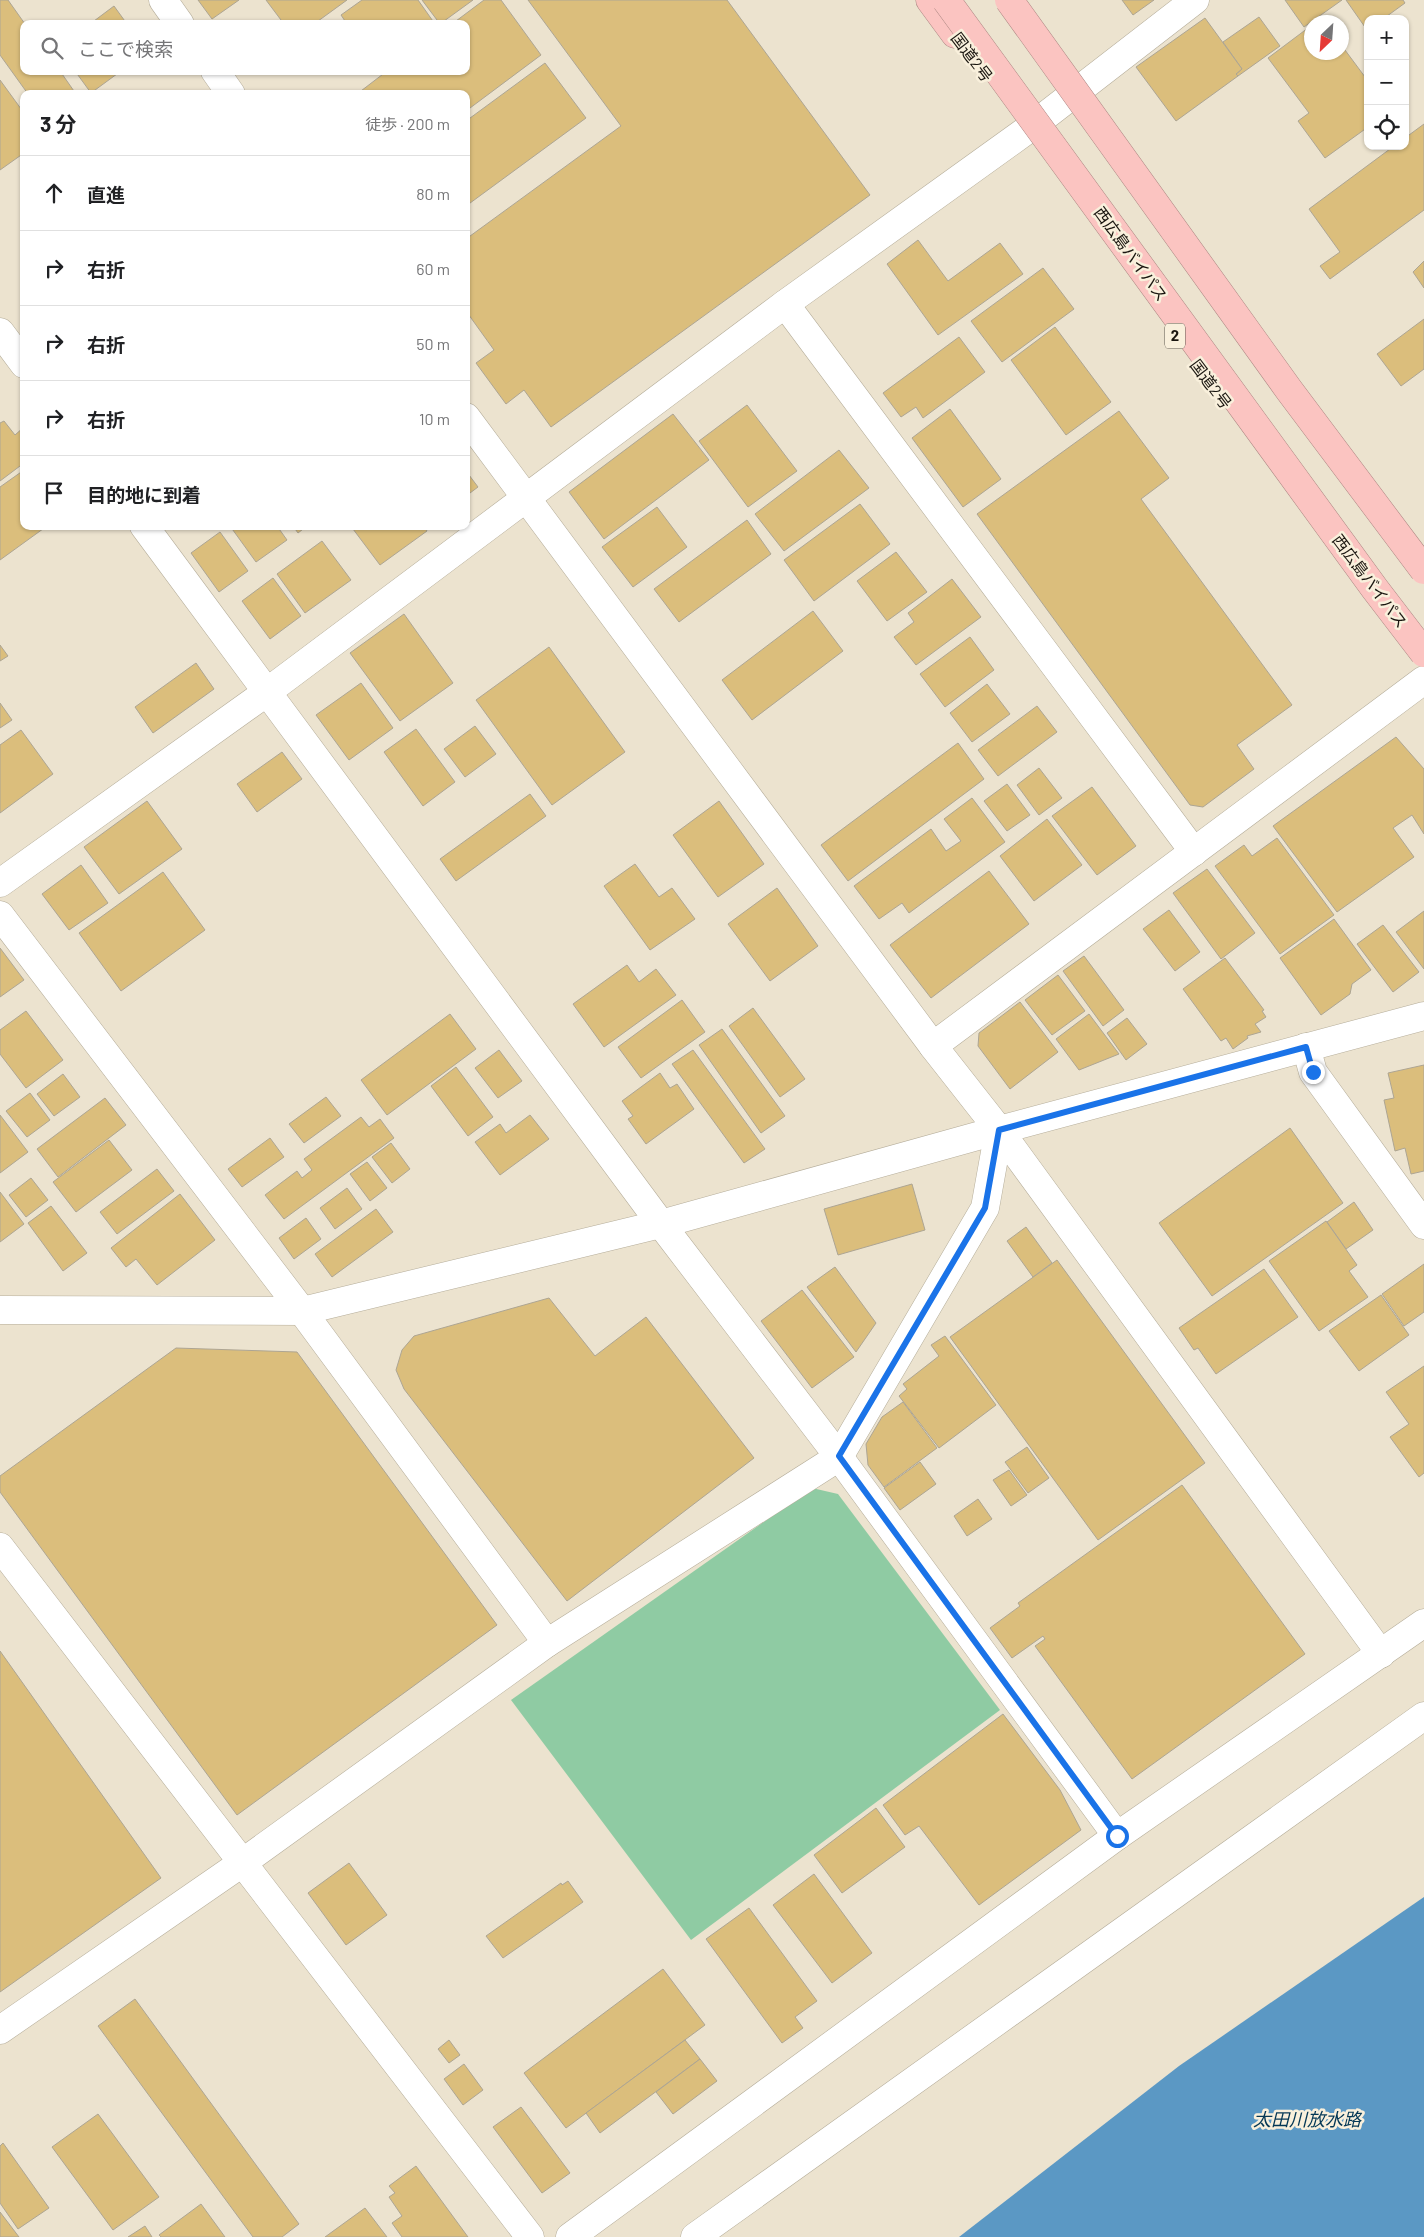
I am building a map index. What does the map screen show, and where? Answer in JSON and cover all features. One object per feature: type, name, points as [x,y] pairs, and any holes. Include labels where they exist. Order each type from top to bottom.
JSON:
[{"type":"highway","name":"国道2号","points":[[930,0],[1027,130],[1157,311],[1424,669]]},
{"type":"highway","name":"西広島バイパス","points":[[946,0],[1375,590],[1424,653]]},
{"type":"highway","points":[[1010,0],[1424,569]]},
{"type":"highway","points":[[1010,0],[1301,405],[1424,569]]},
{"type":"street","points":[[163,0],[177,20]]},
{"type":"street","points":[[0,883],[267,692],[785,304],[1027,130],[1195,0]]},
{"type":"street","points":[[218,75],[228,90]]},
{"type":"street","points":[[785,304],[1194,852]]},
{"type":"street","points":[[0,332],[20,359]]},
{"type":"street","points":[[470,422],[933,1046],[999,1130],[1381,1654]]},
{"type":"street","points":[[147,530],[661,1224],[839,1456],[1117,1836]]},
{"type":"street","points":[[933,1046],[1424,680]]},
{"type":"street","points":[[0,915],[302,1311],[547,1642]]},
{"type":"street","points":[[0,1310],[302,1311],[661,1224],[999,1130],[1424,1016]]},
{"type":"street","points":[[1306,1047],[1313,1072],[1424,1225]]},
{"type":"street","points":[[0,2030],[242,1863],[547,1642],[839,1456],[985,1208],[999,1130]]},
{"type":"street","points":[[0,1547],[530,2237]]},
{"type":"street","points":[[570,2237],[1117,1836],[1424,1623]]},
{"type":"street","points":[[695,2237],[1424,1716]]},
{"type":"green space","points":[[812,1488],[838,1494],[1000,1710],[691,1940],[511,1700]]},
{"type":"water","name":"太田川放水路","points":[[1424,1897],[1424,2237],[959,2237],[1179,2066]]},
{"type":"building","points":[[0,0],[8,0],[22,20],[20,20],[20,75],[63,75],[73,90],[25,90],[0,55]]},
{"type":"building","points":[[198,0],[239,0],[212,19]]},
{"type":"building","points":[[266,0],[347,0],[320,20],[281,20]]},
{"type":"building","points":[[362,0],[418,0],[432,20],[344,20],[341,15]]},
{"type":"building","points":[[422,0],[473,0],[446,20],[437,20]]},
{"type":"building","points":[[484,0],[501,0],[541,55],[470,108],[470,90],[362,90],[382,75],[470,75],[470,20],[457,20]]},
{"type":"building","points":[[528,0],[727,0],[870,195],[551,427],[524,390],[506,404],[476,363],[494,350],[470,317],[470,236],[621,126]]},
{"type":"building","points":[[1122,0],[1154,0],[1133,15]]},
{"type":"building","points":[[1285,0],[1342,0],[1321,15],[1304,15],[1304,27]]},
{"type":"building","points":[[1346,0],[1403,0],[1405,3],[1388,15],[1364,15],[1364,26]]},
{"type":"building","points":[[114,6],[124,20],[95,20]]},
{"type":"building","points":[[1259,17],[1280,46],[1238,76],[1236,74],[1242,69],[1223,42]]},
{"type":"building","points":[[1205,18],[1242,69],[1236,74],[1238,76],[1176,121],[1136,67]]},
{"type":"building","points":[[1304,31],[1304,60],[1349,60],[1349,55],[1364,76],[1364,130],[1325,158],[1298,121],[1309,113],[1268,58]]},
{"type":"building","points":[[545,63],[586,118],[470,203],[470,118]]},
{"type":"building","points":[[78,75],[116,75],[95,90],[89,90]]},
{"type":"building","points":[[0,80],[20,108],[20,156],[0,170]]},
{"type":"building","points":[[1424,124],[1424,210],[1330,279],[1320,266],[1340,252],[1309,209],[1389,150],[1409,150],[1409,135]]},
{"type":"building","points":[[918,240],[948,281],[1000,243],[1023,274],[938,335],[887,264]]},
{"type":"building","points":[[1424,261],[1424,288],[1413,272]]},
{"type":"building","points":[[1043,268],[1074,309],[1002,362],[971,321]]},
{"type":"building","points":[[1424,319],[1424,369],[1401,386],[1377,354]]},
{"type":"building","points":[[1055,327],[1111,402],[1066,435],[1011,360]]},
{"type":"building","points":[[959,337],[985,372],[923,418],[916,407],[901,417],[883,393]]},
{"type":"building","points":[[747,405],[797,471],[748,507],[699,441]]},
{"type":"building","points":[[950,409],[1001,479],[963,507],[912,438]]},
{"type":"building","points":[[1119,411],[1169,478],[1141,499],[1292,705],[1237,745],[1254,769],[1203,807],[1190,805],[977,514]]},
{"type":"building","points":[[673,414],[709,460],[604,539],[569,492]]},
{"type":"building","points":[[4,421],[15,435],[20,431],[20,466],[0,481],[0,423]]},
{"type":"building","points":[[839,450],[869,488],[784,551],[755,514]]},
{"type":"building","points":[[20,473],[20,530],[41,530],[0,560],[0,487]]},
{"type":"building","points":[[470,476],[478,487],[470,493]]},
{"type":"building","points":[[860,504],[890,544],[814,601],[784,560]]},
{"type":"building","points":[[657,507],[687,547],[633,587],[602,547]]},
{"type":"building","points":[[747,520],[771,554],[679,622],[654,589]]},
{"type":"building","points":[[233,530],[280,530],[287,540],[256,562]]},
{"type":"building","points":[[354,530],[426,530],[427,531],[380,565]]},
{"type":"building","points":[[220,532],[248,571],[219,592],[191,553]]},
{"type":"building","points":[[322,541],[351,580],[305,613],[277,574]]},
{"type":"building","points":[[896,552],[927,592],[887,621],[857,581]]},
{"type":"building","points":[[273,578],[301,616],[270,639],[242,601]]},
{"type":"building","points":[[952,579],[981,617],[916,665],[894,637],[914,622],[908,613]]},
{"type":"building","points":[[813,611],[843,651],[752,720],[722,680]]},
{"type":"building","points":[[404,614],[453,683],[400,721],[350,653]]},
{"type":"building","points":[[970,637],[994,670],[945,707],[920,674]]},
{"type":"building","points":[[0,645],[8,656],[0,661]]},
{"type":"building","points":[[549,647],[625,752],[552,805],[476,700]]},
{"type":"building","points":[[196,663],[214,689],[153,733],[135,707]]},
{"type":"building","points":[[361,683],[393,728],[349,760],[316,715]]},
{"type":"building","points":[[987,684],[1010,714],[972,742],[950,713]]},
{"type":"building","points":[[0,703],[12,720],[0,728]]},
{"type":"building","points":[[1037,706],[1057,732],[998,776],[978,750]]},
{"type":"building","points":[[475,726],[496,754],[465,777],[444,749]]},
{"type":"building","points":[[416,729],[455,782],[423,806],[384,752]]},
{"type":"building","points":[[21,730],[53,774],[0,813],[0,745]]},
{"type":"building","points":[[1396,737],[1424,769],[1424,834],[1412,815],[1393,828],[1414,857],[1337,912],[1273,826]]},
{"type":"building","points":[[958,743],[984,779],[848,881],[821,845]]},
{"type":"building","points":[[282,752],[302,779],[257,812],[237,784]]},
{"type":"building","points":[[1039,768],[1062,798],[1039,815],[1017,785]]},
{"type":"building","points":[[1007,784],[1030,815],[1007,831],[984,801]]},
{"type":"building","points":[[1092,787],[1136,846],[1097,875],[1052,816]]},
{"type":"building","points":[[530,794],[546,816],[456,881],[440,859]]},
{"type":"building","points":[[972,798],[1005,842],[909,913],[902,903],[879,919],[854,886],[931,829],[946,851],[961,841],[944,819]]},
{"type":"building","points":[[147,801],[182,849],[119,894],[84,847]]},
{"type":"building","points":[[719,801],[764,864],[718,897],[673,835]]},
{"type":"building","points":[[1047,819],[1082,865],[1034,901],[1000,856]]},
{"type":"building","points":[[1277,838],[1334,915],[1280,954],[1215,866],[1244,845],[1252,856]]},
{"type":"building","points":[[635,864],[659,897],[672,888],[695,919],[650,950],[604,886]]},
{"type":"building","points":[[81,865],[108,903],[69,930],[42,894]]},
{"type":"building","points":[[1207,869],[1255,933],[1221,959],[1173,893]]},
{"type":"building","points":[[989,871],[1029,924],[931,998],[890,945]]},
{"type":"building","points":[[163,872],[205,930],[121,991],[79,933]]},
{"type":"building","points":[[777,888],[818,946],[770,981],[728,924]]},
{"type":"building","points":[[1169,910],[1200,952],[1175,971],[1143,929]]},
{"type":"building","points":[[1424,911],[1424,969],[1396,932]]},
{"type":"building","points":[[1334,919],[1371,970],[1352,984],[1350,994],[1321,1015],[1280,958]]},
{"type":"building","points":[[1383,925],[1419,972],[1393,992],[1357,944]]},
{"type":"building","points":[[0,948],[24,980],[0,997]]},
{"type":"building","points":[[1084,956],[1124,1010],[1103,1026],[1063,971]]},
{"type":"building","points":[[1225,958],[1264,1010],[1262,1011],[1266,1017],[1255,1024],[1261,1032],[1247,1036],[1248,1038],[1233,1049],[1226,1038],[1221,1041],[1183,989]]},
{"type":"building","points":[[627,965],[639,982],[656,969],[676,995],[604,1047],[573,1004]]},
{"type":"building","points":[[1058,975],[1085,1011],[1052,1035],[1025,1000]]},
{"type":"building","points":[[682,1000],[705,1032],[641,1078],[618,1047]]},
{"type":"building","points":[[1020,1002],[1058,1052],[1010,1089],[978,1046],[979,1033]]},
{"type":"building","points":[[753,1008],[805,1079],[780,1097],[729,1026]]},
{"type":"building","points":[[26,1011],[63,1060],[26,1088],[0,1054],[0,1030]]},
{"type":"building","points":[[450,1014],[476,1049],[387,1115],[361,1080]]},
{"type":"building","points":[[1089,1014],[1119,1054],[1079,1070],[1056,1039]]},
{"type":"building","points":[[1127,1018],[1147,1044],[1126,1060],[1107,1033]]},
{"type":"building","points":[[722,1029],[785,1116],[761,1133],[699,1045]]},
{"type":"building","points":[[499,1050],[522,1081],[498,1098],[475,1068]]},
{"type":"building","points":[[693,1050],[765,1149],[744,1163],[672,1064]]},
{"type":"building","points":[[1424,1065],[1424,1171],[1411,1174],[1405,1148],[1395,1151],[1384,1100],[1394,1098],[1388,1073]]},
{"type":"building","points":[[456,1067],[493,1117],[468,1136],[431,1086]]},
{"type":"building","points":[[660,1073],[670,1088],[677,1084],[694,1109],[646,1144],[628,1119],[633,1116],[622,1101]]},
{"type":"building","points":[[63,1074],[80,1097],[54,1116],[37,1094]]},
{"type":"building","points":[[30,1093],[50,1120],[27,1137],[6,1111]]},
{"type":"building","points":[[326,1097],[341,1116],[304,1143],[289,1124]]},
{"type":"building","points":[[105,1098],[126,1125],[58,1177],[37,1149]]},
{"type":"building","points":[[0,1115],[28,1152],[0,1173]]},
{"type":"building","points":[[530,1115],[549,1139],[500,1175],[475,1142],[500,1124],[506,1133]]},
{"type":"building","points":[[361,1117],[369,1127],[380,1119],[394,1138],[284,1219],[265,1195],[297,1171],[302,1178],[312,1170],[304,1159]]},
{"type":"building","points":[[1290,1128],[1343,1203],[1212,1296],[1159,1223]]},
{"type":"building","points":[[270,1138],[284,1157],[242,1187],[228,1169]]},
{"type":"building","points":[[109,1140],[132,1170],[76,1212],[53,1182]]},
{"type":"building","points":[[391,1143],[410,1169],[392,1183],[372,1157]]},
{"type":"building","points":[[367,1162],[387,1188],[370,1201],[350,1174]]},
{"type":"building","points":[[157,1169],[174,1191],[117,1234],[100,1212]]},
{"type":"building","points":[[31,1178],[48,1200],[26,1217],[9,1195]]},
{"type":"building","points":[[912,1184],[925,1230],[838,1255],[824,1209]]},
{"type":"building","points":[[347,1188],[362,1209],[335,1229],[320,1208]]},
{"type":"building","points":[[0,1192],[24,1224],[0,1242]]},
{"type":"building","points":[[180,1194],[215,1240],[157,1285],[136,1259],[126,1267],[111,1248]]},
{"type":"building","points":[[1354,1202],[1373,1230],[1346,1249],[1327,1222]]},
{"type":"building","points":[[51,1206],[87,1253],[63,1271],[28,1223]]},
{"type":"building","points":[[376,1209],[393,1232],[332,1277],[315,1254]]},
{"type":"building","points":[[306,1218],[321,1239],[294,1259],[279,1238]]},
{"type":"building","points":[[1326,1221],[1357,1265],[1349,1271],[1368,1297],[1319,1331],[1269,1261]]},
{"type":"building","points":[[1026,1227],[1052,1263],[1033,1277],[1007,1241]]},
{"type":"building","points":[[1057,1260],[1205,1463],[1098,1540],[950,1337]]},
{"type":"building","points":[[1424,1264],[1424,1312],[1404,1326],[1382,1294]]},
{"type":"building","points":[[835,1267],[876,1323],[856,1352],[807,1287]]},
{"type":"building","points":[[1264,1269],[1298,1317],[1216,1374],[1198,1348],[1194,1350],[1179,1328]]},
{"type":"building","points":[[802,1290],[854,1357],[812,1388],[761,1321]]},
{"type":"building","points":[[1381,1295],[1409,1335],[1359,1371],[1329,1331]]},
{"type":"building","points":[[549,1298],[595,1356],[646,1317],[754,1458],[567,1601],[404,1389],[396,1370],[402,1350],[414,1336]]},
{"type":"building","points":[[945,1336],[996,1405],[939,1448],[899,1396],[907,1389],[903,1384],[939,1356],[931,1345]]},
{"type":"building","points":[[176,1348],[297,1352],[497,1625],[237,1815],[0,1492],[0,1476]]},
{"type":"building","points":[[1424,1366],[1424,1473],[1419,1477],[1390,1437],[1409,1424],[1386,1392]]},
{"type":"building","points":[[903,1402],[937,1448],[884,1487],[868,1465],[866,1444],[882,1417]]},
{"type":"building","points":[[1027,1447],[1049,1478],[1028,1493],[1005,1462]]},
{"type":"building","points":[[920,1462],[936,1484],[900,1510],[884,1488]]},
{"type":"building","points":[[1009,1470],[1027,1495],[1011,1506],[993,1480]]},
{"type":"building","points":[[1182,1485],[1305,1654],[1132,1779],[1035,1646],[1045,1639],[1043,1636],[1012,1658],[990,1628],[1020,1606],[1018,1603]]},
{"type":"building","points":[[978,1499],[992,1519],[967,1536],[954,1516]]},
{"type":"building","points":[[0,1651],[161,1878],[0,1992]]},
{"type":"building","points":[[1003,1714],[1060,1790],[1081,1830],[979,1905],[919,1826],[905,1835],[883,1805]]},
{"type":"building","points":[[876,1808],[905,1847],[842,1893],[814,1855]]},
{"type":"building","points":[[349,1863],[387,1915],[346,1945],[308,1893]]},
{"type":"building","points":[[814,1874],[872,1953],[832,1983],[773,1905]]},
{"type":"building","points":[[568,1881],[583,1902],[503,1958],[486,1936],[561,1883],[562,1885]]},
{"type":"building","points":[[749,1908],[817,2001],[795,2017],[803,2028],[782,2043],[706,1939]]},
{"type":"building","points":[[663,1969],[705,2025],[566,2128],[524,2073]]},
{"type":"building","points":[[135,1999],[299,2224],[282,2237],[253,2237],[98,2026]]},
{"type":"building","points":[[449,2040],[460,2055],[449,2063],[438,2049]]},
{"type":"building","points":[[685,2040],[700,2059],[600,2133],[586,2113]]},
{"type":"building","points":[[700,2059],[717,2081],[673,2114],[656,2092]]},
{"type":"building","points":[[464,2064],[483,2090],[463,2105],[444,2079]]},
{"type":"building","points":[[521,2107],[570,2173],[542,2193],[493,2127]]},
{"type":"building","points":[[98,2114],[159,2197],[113,2230],[52,2147]]},
{"type":"building","points":[[3,2143],[49,2208],[18,2229],[0,2203],[0,2146]]},
{"type":"building","points":[[416,2166],[468,2237],[402,2237],[392,2223],[402,2216],[389,2197],[395,2193],[389,2186]]},
{"type":"building","points":[[201,2204],[225,2237],[161,2237],[159,2235]]},
{"type":"building","points":[[365,2208],[387,2237],[325,2237]]},
{"type":"building","points":[[0,2212],[19,2237],[0,2237]]},
{"type":"building","points":[[145,2226],[152,2237],[128,2237]]},
{"type":"route","points":[[1117,1836],[839,1456],[985,1208],[999,1130],[1306,1047],[1313,1072]]}]
